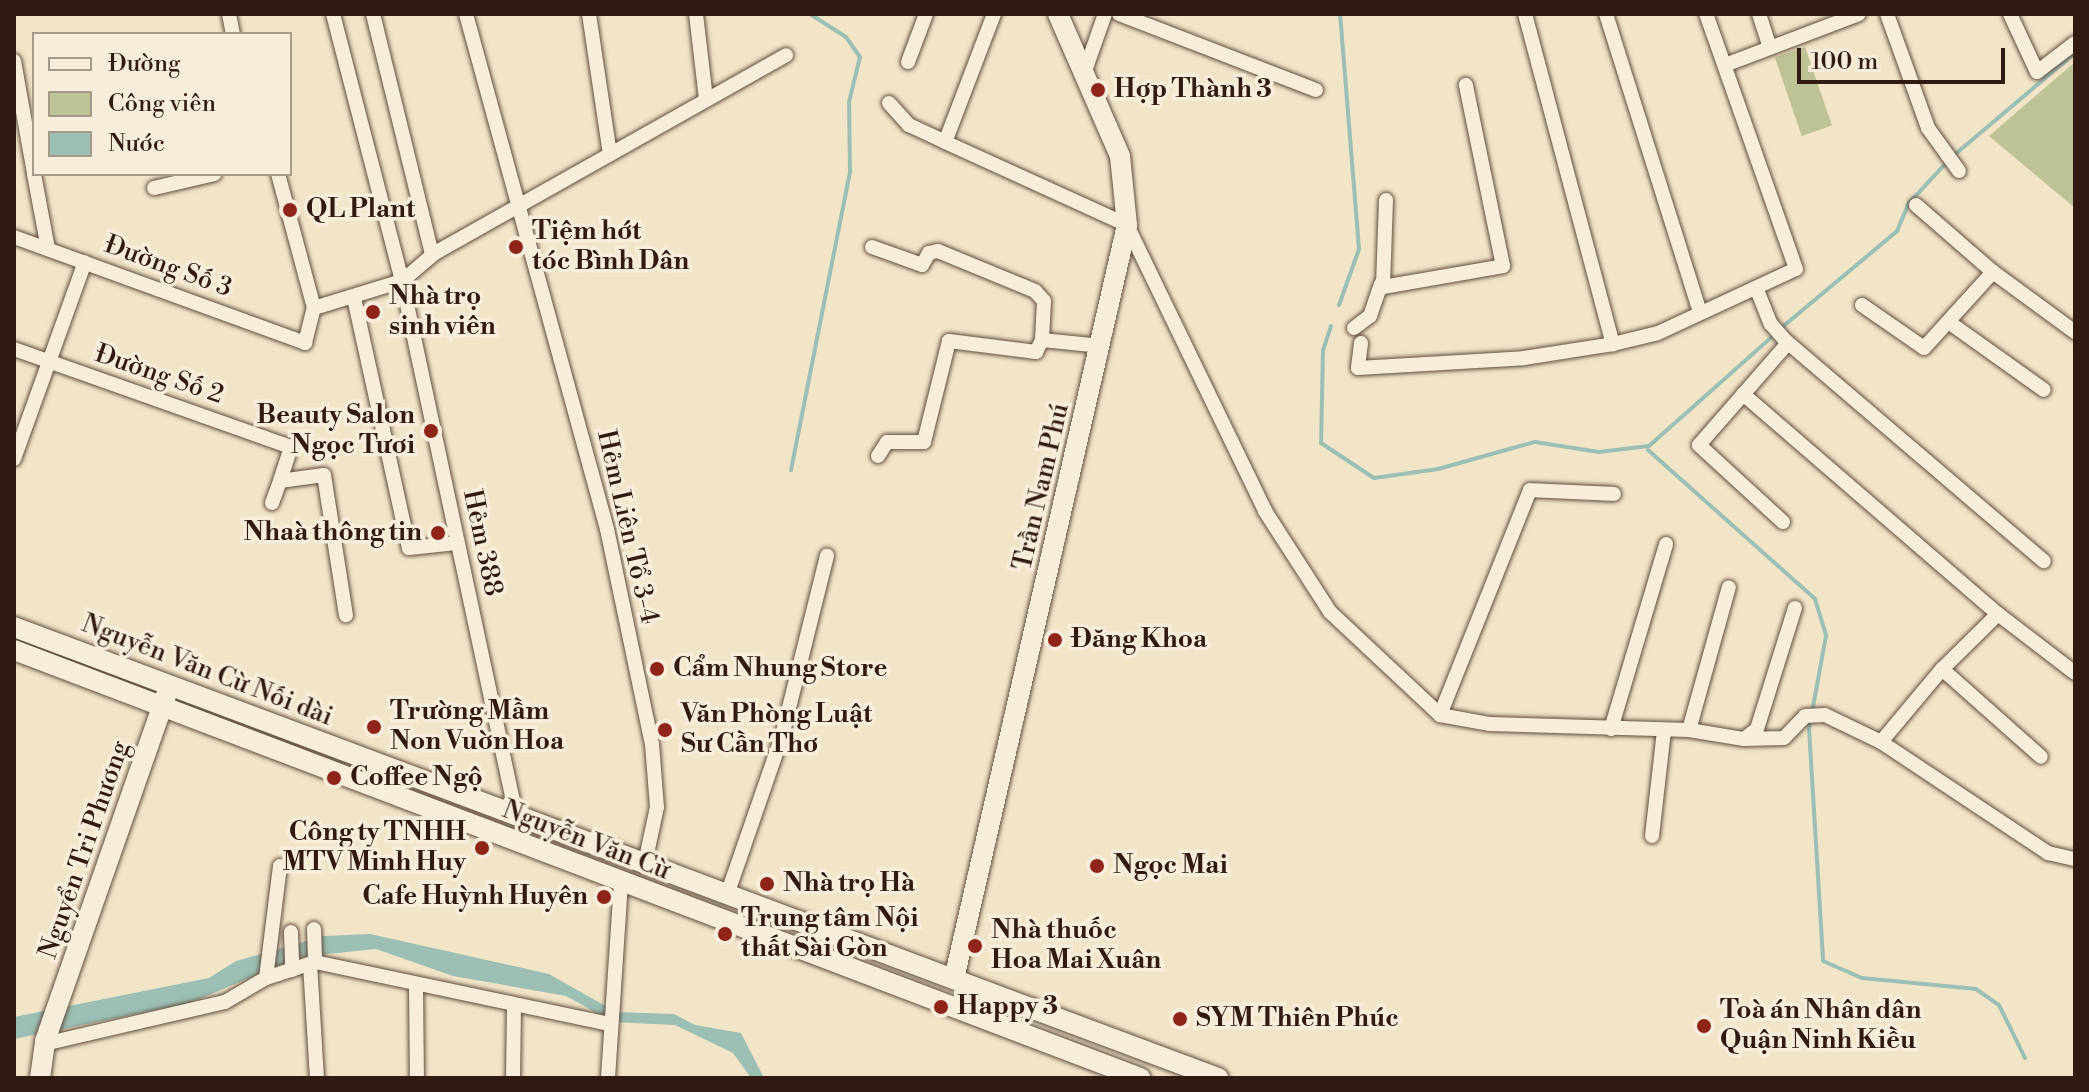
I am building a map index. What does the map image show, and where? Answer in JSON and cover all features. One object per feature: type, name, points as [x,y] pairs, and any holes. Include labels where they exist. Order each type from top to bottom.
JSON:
[{"type":"main road","name":"Trần Nam Phú","points":[[954,979],[1102,346],[1127,225],[1120,156],[1058,14]]},
{"type":"main road","name":"Nguyễn Văn Cừ Nối dài","points":[[14,627],[166,695],[516,815]]},
{"type":"main road","name":"Nguyễn Văn Cừ","points":[[14,650],[166,695],[621,883],[1140,1078]]},
{"type":"main road","name":"Nguyển Tri Phương","points":[[40,1078],[44,1043],[166,695]]},
{"type":"main road","name":"Nguyễn Văn Cừ","points":[[516,815],[1218,1078]]},
{"type":"street","name":"Hẻm 388","points":[[333,14],[402,281],[516,815]]},
{"type":"street","points":[[373,14],[432,255]]},
{"type":"street","name":"Hẻm Liên Tổ 3-4","points":[[466,14],[607,529],[652,744],[657,807],[645,863]]},
{"type":"street","points":[[589,14],[610,154]]},
{"type":"street","points":[[696,14],[706,99]]},
{"type":"street","points":[[908,62],[926,14]]},
{"type":"street","points":[[945,142],[994,14]]},
{"type":"street","points":[[1085,71],[1105,14]]},
{"type":"street","points":[[1119,14],[1316,90]]},
{"type":"street","points":[[1525,14],[1613,344]]},
{"type":"street","points":[[1606,14],[1700,312]]},
{"type":"street","points":[[1386,200],[1381,284],[1370,316],[1358,336],[1358,368],[1524,358],[1613,344],[1658,333],[1700,312],[1757,290],[1796,269],[1706,14]]},
{"type":"street","points":[[1759,14],[1770,47]]},
{"type":"street","points":[[1725,65],[1859,14]]},
{"type":"street","points":[[1887,14],[1928,128],[1944,155],[1959,171]]},
{"type":"street","points":[[2010,14],[2037,72],[2075,43]]},
{"type":"street","points":[[279,176],[314,308],[402,281],[432,255],[786,55]]},
{"type":"street","points":[[14,61],[32,164]]},
{"type":"street","points":[[1381,284],[1384,288],[1503,266],[1466,85]]},
{"type":"street","points":[[889,103],[909,125],[1127,225],[1273,524],[1330,612],[1440,715],[1490,724],[1689,730],[1744,739],[1784,738],[1805,716],[1825,715],[1881,742],[2048,853],[2075,859]]},
{"type":"street","points":[[34,176],[48,249]]},
{"type":"street","points":[[154,188],[205,176]]},
{"type":"street","points":[[1916,205],[1993,272],[2075,332]]},
{"type":"street","name":"Đường Số 3","points":[[14,237],[305,343],[314,308]]},
{"type":"street","points":[[872,247],[922,265],[929,253],[938,251],[1041,294],[1042,340],[1036,352],[949,341],[924,442],[887,442],[878,456]]},
{"type":"street","points":[[14,459],[85,262]]},
{"type":"street","points":[[1862,305],[1919,349],[1933,344],[1993,272]]},
{"type":"street","points":[[1757,290],[1783,338],[2044,561]]},
{"type":"street","points":[[354,298],[409,548],[413,552],[457,543]]},
{"type":"street","points":[[1950,323],[2044,390]]},
{"type":"street","points":[[1783,338],[1743,394],[1699,445],[1783,522]]},
{"type":"street","points":[[1042,340],[1102,346]]},
{"type":"street","name":"Đường Số 2","points":[[14,349],[289,446],[280,481]]},
{"type":"street","points":[[1743,394],[1998,614],[2075,673]]},
{"type":"street","points":[[272,503],[280,481],[323,468],[346,615]]},
{"type":"street","points":[[1440,715],[1530,490],[1614,494]]},
{"type":"street","points":[[1611,729],[1666,544]]},
{"type":"street","points":[[728,892],[782,736],[827,556]]},
{"type":"street","points":[[1689,730],[1729,587]]},
{"type":"street","points":[[1744,739],[1757,729],[1795,608]]},
{"type":"street","points":[[1881,742],[1942,669],[1998,614]]},
{"type":"street","points":[[1942,669],[2041,757]]},
{"type":"street","points":[[1652,836],[1664,730]]},
{"type":"street","points":[[266,975],[280,866]]},
{"type":"street","points":[[608,1078],[608,1023],[621,883]]},
{"type":"street","points":[[314,933],[317,1078]]},
{"type":"street","points":[[291,938],[292,966]]},
{"type":"street","points":[[44,1043],[225,1002],[266,975],[314,961],[416,987],[608,1023]]},
{"type":"street","points":[[416,987],[417,1078]]},
{"type":"street","points":[[513,1078],[514,1007]]},
{"type":"green space","points":[[1805,47],[1832,125],[1802,136],[1775,57]]},
{"type":"green space","points":[[2075,62],[2075,208],[1989,136]]},
{"type":"water","points":[[370,934],[549,974],[616,1012],[674,1014],[695,1025],[741,1033],[764,1078],[751,1078],[733,1053],[675,1025],[613,1022],[566,996],[453,976],[376,949],[298,957],[190,1003],[14,1039],[14,1017],[209,978],[236,961],[324,936]]},
{"type":"waterway","points":[[791,470],[850,171],[849,102],[860,57],[846,37],[810,14]]},
{"type":"waterway","points":[[1339,305],[1359,249],[1340,14]]},
{"type":"waterway","points":[[1953,156],[2075,53]]},
{"type":"waterway","points":[[1780,329],[1897,231],[1909,203],[1947,162]]},
{"type":"waterway","points":[[1331,326],[1323,350],[1321,443],[1374,478],[1438,469],[1535,442],[1599,452],[1649,446],[1774,335]]},
{"type":"waterway","points":[[1648,450],[1815,599],[1826,636],[1809,729],[1823,961],[1862,978],[1976,989],[1999,1005],[2025,1058]]},
{"type":"place","name":"Hợp Thành 3","points":[[1098,90]]},
{"type":"place","name":"QL Plant","points":[[290,210]]},
{"type":"place","name":"Tiệm hớt tóc Bình Dân","points":[[516,247]]},
{"type":"place","name":"Nhà trọ sinh viên","points":[[373,312]]},
{"type":"place","name":"Beauty Salon Ngọc Tươi","points":[[431,431]]},
{"type":"place","name":"Nhaà thông tin","points":[[438,533]]},
{"type":"place","name":"Đăng Khoa","points":[[1055,640]]},
{"type":"place","name":"Cẩm Nhung Store","points":[[657,669]]},
{"type":"place","name":"Trường Mầm Non Vuờn Hoa","points":[[374,727]]},
{"type":"place","name":"Văn Phòng Luật Sư Cần Thơ","points":[[665,730]]},
{"type":"place","name":"Coffee Ngộ","points":[[334,778]]},
{"type":"place","name":"Công ty TNHH MTV Minh Huy","points":[[482,848]]},
{"type":"place","name":"Ngọc Mai","points":[[1097,866]]},
{"type":"place","name":"Nhà trọ Hà","points":[[767,884]]},
{"type":"place","name":"Cafe Huỳnh Huyên","points":[[604,897]]},
{"type":"place","name":"Trung tâm Nội thất Sài Gòn","points":[[725,934]]},
{"type":"place","name":"Nhà thuốc Hoa Mai Xuân","points":[[975,946]]},
{"type":"place","name":"Happy 3","points":[[941,1007]]},
{"type":"place","name":"SYM Thiên Phúc","points":[[1180,1019]]},
{"type":"place","name":"Toà án Nhân dân Quận Ninh Kiều","points":[[1704,1026]]}]
